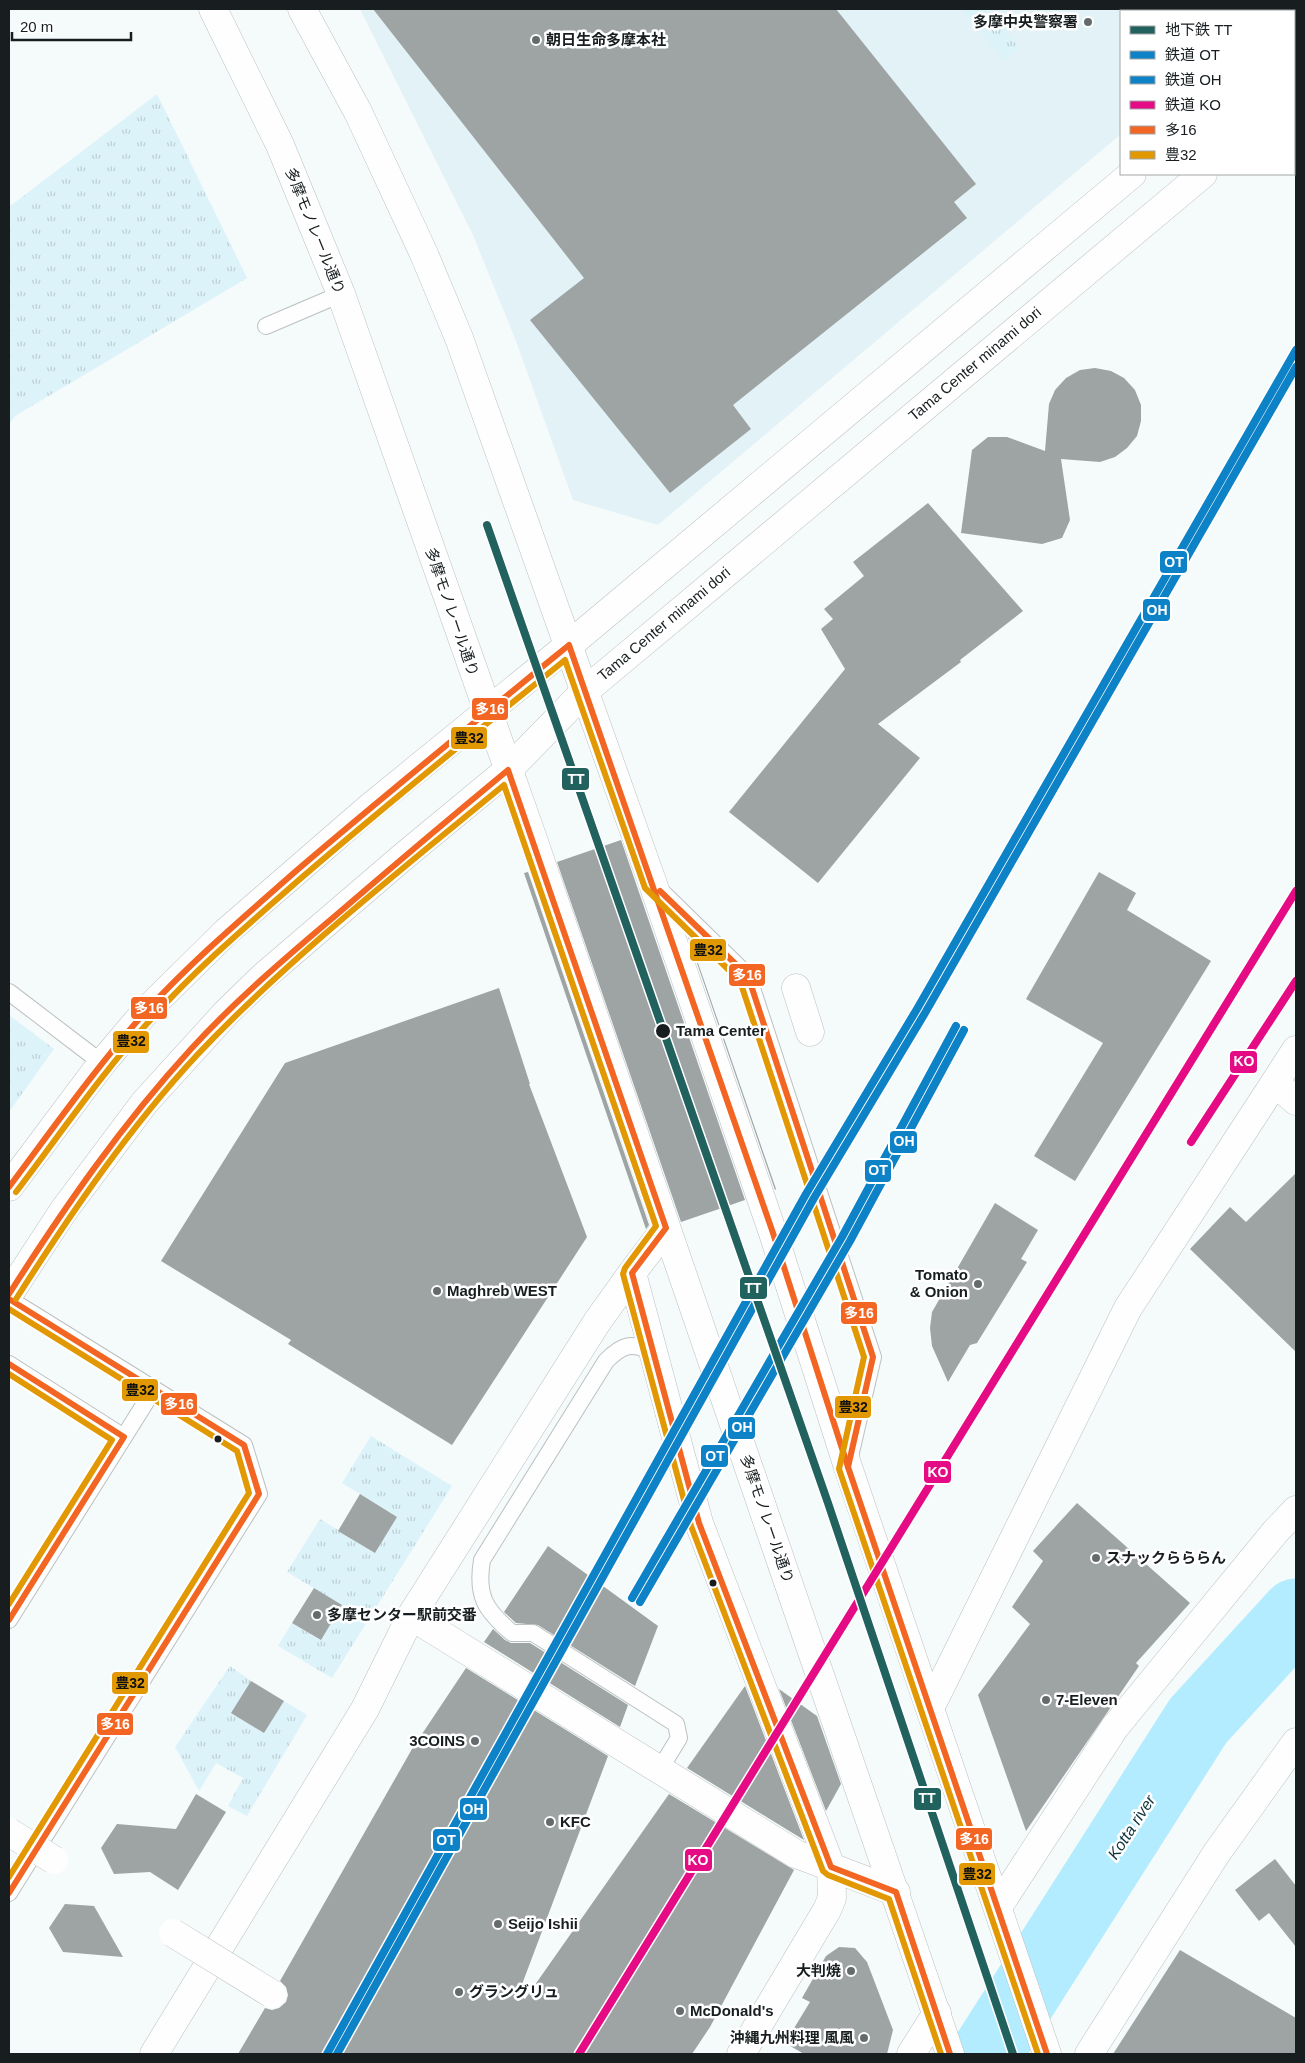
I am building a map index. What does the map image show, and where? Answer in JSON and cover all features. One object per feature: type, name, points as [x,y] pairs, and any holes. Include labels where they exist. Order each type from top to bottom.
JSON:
[{"type":"street","name":"多摩モノレール通り","points":[[213,9],[280,145],[341,294],[508,770],[896,1892],[949,2051]]},
{"type":"street","points":[[302,9],[358,112],[424,254],[459,338],[653,884],[773,1233],[848,1467],[1048,2054]]},
{"type":"street","points":[[9,1187],[102,1063],[147,1010],[226,932],[369,808],[569,646],[1131,175]]},
{"type":"street","name":"Tama Center minami dori","points":[[9,1294],[64,1210],[145,1102],[220,1019],[263,978],[404,856],[508,770],[585,692],[1202,175]]},
{"type":"street","points":[[796,988],[810,1032]]},
{"type":"street","points":[[930,1708],[1128,1308],[1296,1050]]},
{"type":"street","points":[[1275,1083],[1296,1101]]},
{"type":"street","points":[[154,2054],[365,1709],[411,1616],[597,1322],[666,1228]]},
{"type":"street","points":[[632,1273],[699,1523],[831,1868],[832,1898],[827,1910],[741,2054]]},
{"type":"street","points":[[998,1907],[1115,1727],[1275,1532],[1296,1510]]},
{"type":"street","points":[[411,1616],[796,1854],[896,1892]]},
{"type":"street","points":[[1089,2054],[1216,1854],[1296,1742]]},
{"type":"street","points":[[9,1832],[54,1860]]},
{"type":"street","points":[[173,1932],[272,1994]]},
{"type":"street","points":[[911,2054],[937,2013]]},
{"type":"lane","points":[[266,326],[341,294]]},
{"type":"lane","points":[[653,884],[748,976],[873,1357],[848,1467]]},
{"type":"lane","points":[[9,992],[102,1063]]},
{"type":"lane","points":[[9,1299],[244,1445],[259,1494],[9,1893]]},
{"type":"lane","points":[[653,1352],[639,1346],[628,1345],[615,1352],[606,1361],[482,1560],[479,1580],[484,1599],[495,1618],[512,1633],[533,1632],[676,1724],[679,1738],[660,1770]]},
{"type":"lane","points":[[9,1364],[124,1437]]},
{"type":"lane","points":[[9,1620],[154,1389]]},
{"type":"shaded area","points":[[360,9],[1271,9],[1120,10],[1120,135],[658,525],[573,500],[516,341],[473,235]]},
{"type":"green space","points":[[964,9],[987,9],[1020,48],[1005,61],[962,11]]},
{"type":"green space","points":[[157,94],[247,278],[15,416],[9,425],[9,207]]},
{"type":"green space","points":[[9,1015],[54,1049],[9,1112]]},
{"type":"green space","points":[[371,1436],[452,1486],[332,1678],[278,1646],[292,1623],[321,1640],[342,1605],[287,1572],[320,1519],[375,1553],[397,1517],[342,1483]]},
{"type":"green space","points":[[230,1666],[251,1681],[232,1713],[264,1733],[284,1701],[307,1715],[247,1816],[228,1806],[243,1778],[216,1763],[199,1791],[175,1747]]},
{"type":"building","points":[[373,9],[836,9],[976,184],[954,202],[967,218],[733,405],[751,429],[670,493],[530,320],[584,278]]},
{"type":"building","points":[[1095,368],[1111,371],[1124,378],[1135,390],[1141,405],[1141,421],[1137,436],[1127,448],[1115,457],[1100,462],[1061,459],[1070,520],[1062,538],[1042,544],[961,533],[972,450],[988,437],[1007,437],[1045,451],[1049,404],[1055,390],[1066,378],[1080,370]]},
{"type":"building","points":[[928,503],[1023,611],[960,660],[961,662],[878,724],[920,758],[818,883],[729,812],[845,669],[821,629],[833,619],[824,609],[864,576],[853,562]]},
{"type":"building","points":[[621,840],[745,1200],[681,1222],[557,862]]},
{"type":"building","points":[[528,872],[649,1225],[646,1229],[524,873]]},
{"type":"building","points":[[1099,872],[1136,893],[1127,910],[1211,961],[1075,1181],[1034,1156],[1103,1043],[1026,999]]},
{"type":"building","points":[[685,928],[776,1189],[775,1190]]},
{"type":"building","points":[[499,988],[529,1084],[587,1237],[452,1445],[288,1344],[291,1340],[161,1261],[285,1063]]},
{"type":"building","points":[[1296,1173],[1296,1352],[1190,1249],[1230,1207],[1246,1222]]},
{"type":"building","points":[[995,1203],[1038,1230],[1021,1259],[1027,1262],[977,1343],[970,1345],[948,1382],[932,1346],[930,1328],[932,1312]]},
{"type":"building","points":[[360,1494],[397,1517],[375,1553],[338,1531]]},
{"type":"building","points":[[1077,1503],[1190,1603],[1136,1663],[1139,1666],[1026,1831],[978,1695],[1030,1624],[1012,1607],[1043,1561],[1033,1551]]},
{"type":"building","points":[[548,1546],[658,1626],[635,1686],[538,1625],[516,1623],[504,1612]]},
{"type":"building","name":"多摩センター駅前交番","points":[[314,1588],[342,1605],[321,1640],[292,1623]]},
{"type":"building","points":[[493,1629],[511,1643],[530,1643],[628,1705],[620,1727],[484,1642]]},
{"type":"building","points":[[466,1668],[608,1756],[518,1995],[525,1999],[669,1794],[794,1870],[710,2027],[692,2054],[238,2054],[265,2008],[272,2010],[279,2008],[286,2002],[288,1995],[286,1987],[280,1981],[412,1749]]},
{"type":"building","points":[[251,1681],[284,1701],[264,1733],[231,1713]]},
{"type":"building","points":[[745,1686],[804,1840],[687,1768]]},
{"type":"building","points":[[779,1689],[817,1716],[841,1784],[826,1811]]},
{"type":"building","points":[[196,1794],[226,1812],[178,1890],[150,1872],[114,1874],[101,1848],[117,1824],[176,1829]]},
{"type":"building","points":[[1275,1859],[1296,1886],[1296,1947],[1269,1913],[1259,1921],[1235,1890]]},
{"type":"building","points":[[65,1904],[94,1906],[123,1957],[63,1952],[49,1928]]},
{"type":"building","points":[[839,1947],[855,1948],[867,1962],[893,2030],[887,2054],[804,2054],[785,2043],[810,2002],[802,1998],[826,1956]]},
{"type":"building","points":[[1180,1950],[1296,2018],[1296,2054],[1113,2054]]},
{"type":"waterway","name":"Kotta river","points":[[986,2054],[1198,1721],[1296,1614]]},
{"type":"metro line","name":"TT","points":[[487,525],[828,1503],[1013,2054]]},
{"type":"rail line","name":"OT","points":[[327,2054],[806,1194],[917,1009],[1296,350]]},
{"type":"rail line","name":"OH","points":[[337,2054],[814,1198],[925,1013],[1296,367]]},
{"type":"rail line","name":"KO","points":[[579,2054],[1296,891]]},
{"type":"rail line","name":"KO","points":[[1191,1142],[1296,981]]},
{"type":"rail line","name":"OT","points":[[632,1598],[842,1237],[956,1026]]},
{"type":"rail line","name":"OH","points":[[640,1602],[850,1241],[964,1030]]},
{"type":"transit line","name":"多16","points":[[9,1187],[111,1053],[147,1010],[201,956],[330,842],[569,645],[773,1233],[848,1467],[1047,2054]]},
{"type":"transit line","name":"豊32","points":[[16,1192],[117,1058],[154,1016],[207,962],[333,851],[565,660],[645,888],[740,981],[864,1357],[839,1469],[1038,2054]]},
{"type":"transit line","name":"多16","points":[[9,1294],[95,1167],[141,1107],[208,1031],[298,948],[508,770],[666,1228],[632,1273],[699,1523],[831,1867],[896,1892],[950,2054]]},
{"type":"transit line","name":"豊32","points":[[16,1299],[58,1235],[125,1141],[148,1111],[198,1054],[233,1018],[308,949],[504,785],[656,1226],[625,1268],[623,1274],[691,1526],[823,1871],[828,1875],[889,1899],[941,2054]]},
{"type":"transit line","name":"多16","points":[[660,891],[748,976],[873,1357],[848,1467]]},
{"type":"transit line","name":"多16","points":[[9,1299],[244,1445],[259,1494],[9,1893]]},
{"type":"transit line","name":"豊32","points":[[9,1309],[237,1451],[249,1493],[9,1877]]},
{"type":"transit line","name":"多16","points":[[9,1364],[124,1437],[9,1620]]},
{"type":"transit line","name":"豊32","points":[[9,1374],[112,1440],[9,1604]]},
{"type":"place","name":"多摩中央警察署","points":[[1088,22]]},
{"type":"place","name":"朝日生命多摩本社","points":[[536,40]]},
{"type":"place","name":"Tama Center","points":[[663,1031]]},
{"type":"place","name":"Tomato & Onion","points":[[978,1284]]},
{"type":"place","name":"Maghreb WEST","points":[[437,1291]]},
{"type":"place","name":"スナックらららん","points":[[1096,1558]]},
{"type":"place","name":"多摩センター駅前交番","points":[[317,1615]]},
{"type":"place","name":"7-Eleven","points":[[1046,1700]]},
{"type":"place","name":"3COINS","points":[[475,1741]]},
{"type":"place","name":"KFC","points":[[550,1822]]},
{"type":"place","name":"Seijo Ishii","points":[[498,1924]]},
{"type":"place","name":"大判焼","points":[[851,1971]]},
{"type":"place","name":"グラングリュ","points":[[459,1992]]},
{"type":"place","name":"McDonald's","points":[[680,2011]]},
{"type":"place","name":"沖縄九州料理 風風","points":[[864,2038]]}]
